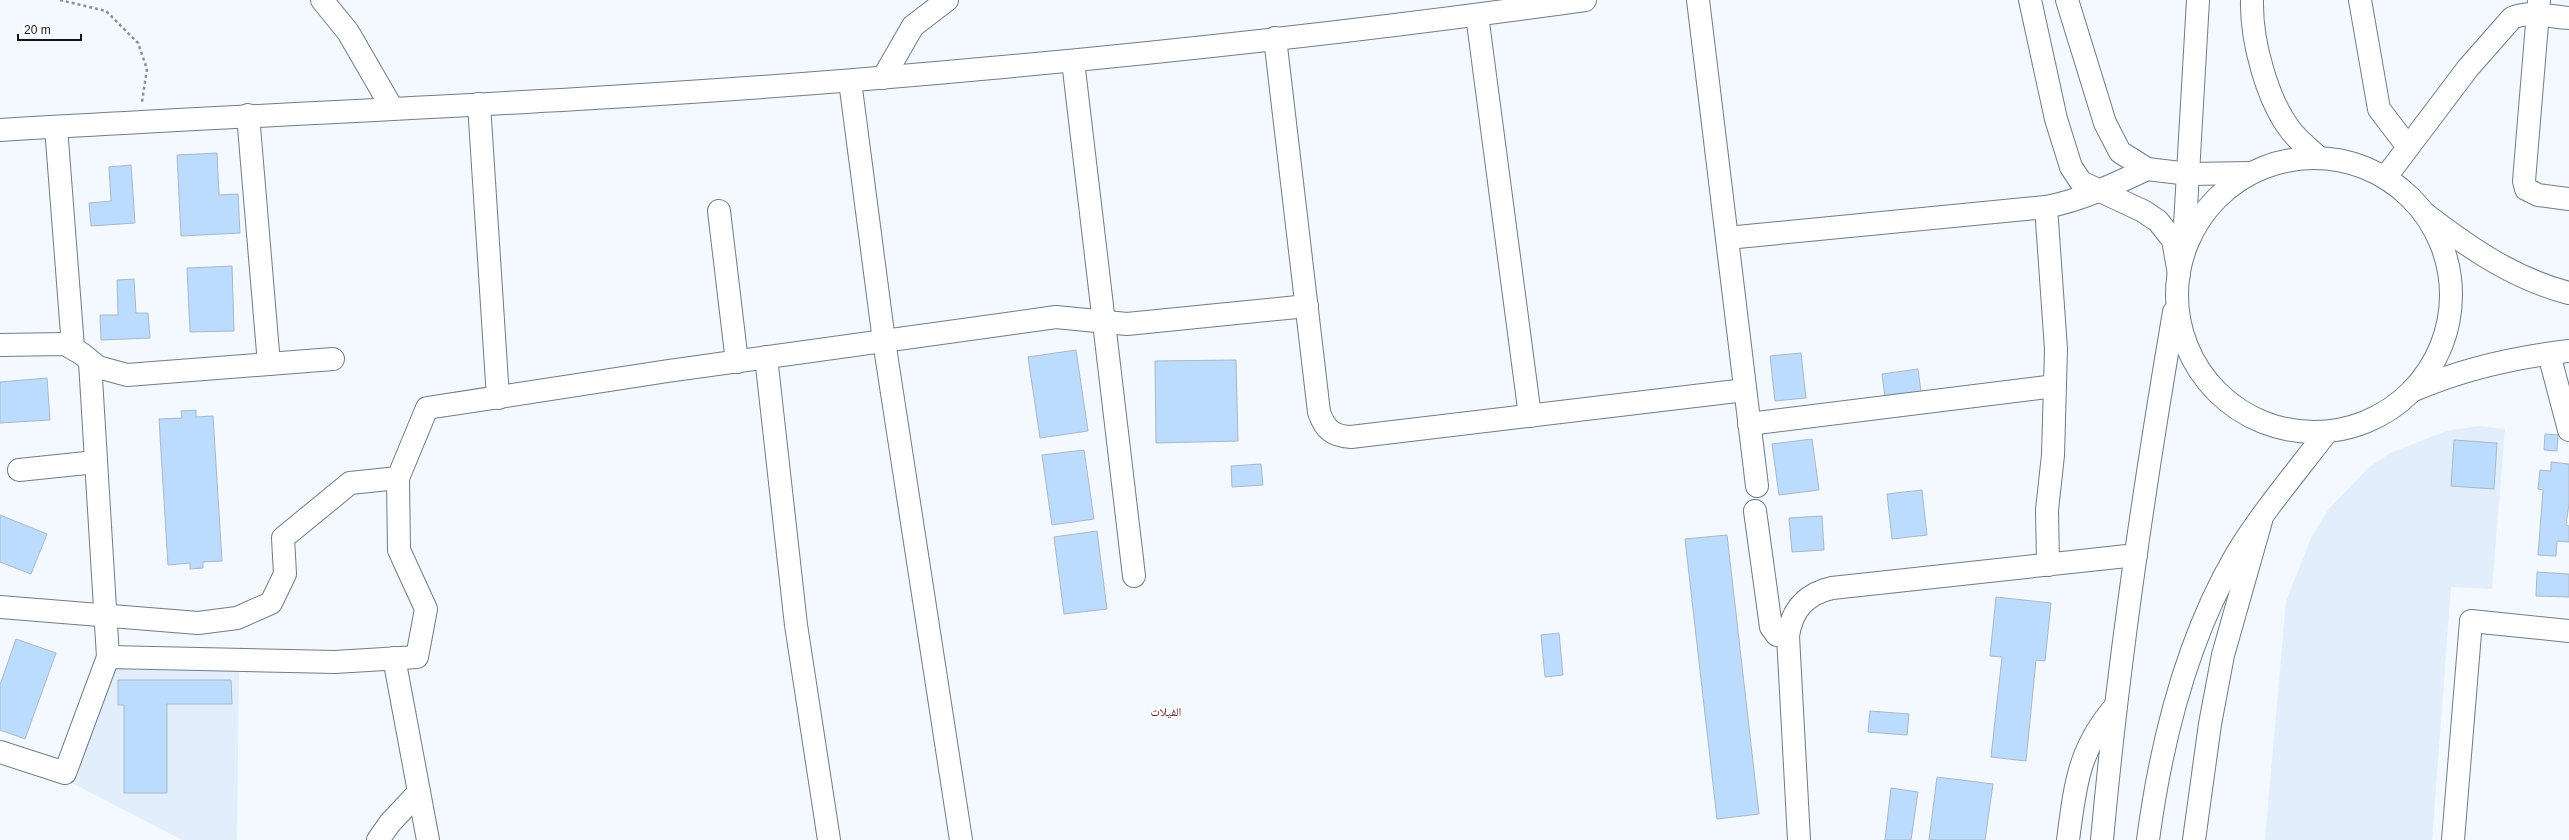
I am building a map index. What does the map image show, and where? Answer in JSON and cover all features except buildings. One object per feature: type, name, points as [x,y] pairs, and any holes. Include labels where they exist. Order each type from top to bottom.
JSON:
[{"type":"street","points":[[322,0],[348,32],[392,108]]},
{"type":"street","points":[[883,78],[913,26],[947,0]]},
{"type":"street","points":[[0,130],[248,115],[479,104],[850,81],[1073,62],[1476,15],[1584,0]]},
{"type":"street","points":[[1698,0],[1757,486]]},
{"type":"street","points":[[2030,0],[2056,119],[2071,167],[2081,182],[2099,192],[2143,211],[2166,229],[2173,240],[2180,274],[2179,318],[2187,346],[2200,372],[2219,394],[2242,412],[2268,425],[2296,432],[2326,433],[2342,430],[2374,419],[2402,401],[2414,390],[2436,358],[2449,322],[2452,303],[2448,265],[2443,246],[2424,213]]},
{"type":"street","points":[[2067,0],[2111,139],[2120,152],[2147,169],[2189,174],[2251,173]]},
{"type":"street","points":[[2102,840],[2114,708],[2136,555],[2180,274],[2189,174],[2198,0]]},
{"type":"street","points":[[2252,0],[2255,43],[2270,89],[2292,132],[2319,158]]},
{"type":"street","points":[[2360,0],[2380,109],[2408,147]]},
{"type":"street","points":[[2385,178],[2468,68],[2512,18],[2538,8],[2569,18]]},
{"type":"street","points":[[2538,8],[2524,181],[2526,189],[2538,195],[2569,199]]},
{"type":"street","points":[[1476,15],[1530,416]]},
{"type":"street","points":[[1275,38],[1319,412],[1323,424],[1329,432],[1339,437],[1351,437],[1745,390]]},
{"type":"street","points":[[1073,62],[1134,576]]},
{"type":"street","points":[[850,81],[884,341],[961,840]]},
{"type":"street","points":[[479,104],[498,398]]},
{"type":"street","points":[[248,115],[269,364]]},
{"type":"street","points":[[56,127],[73,347]]},
{"type":"street","points":[[2180,274],[2193,230],[2210,206],[2236,182],[2251,173],[2284,161],[2319,158],[2353,163],[2385,178],[2408,195],[2424,213],[2464,244],[2496,264],[2525,277],[2569,292]]},
{"type":"street","points":[[1727,238],[2046,207],[2072,202],[2099,192],[2147,169]]},
{"type":"street","points":[[2046,207],[2056,349],[2053,455],[2046,510],[2048,565]]},
{"type":"street","points":[[719,211],[737,362]]},
{"type":"street","points":[[108,657],[335,662],[417,657],[426,608],[399,550],[398,478],[427,408],[766,357],[1056,317],[1127,324],[1307,306]]},
{"type":"street","points":[[0,345],[57,343],[73,347],[90,362],[107,371],[127,375],[333,359]]},
{"type":"street","points":[[2414,390],[2453,374],[2559,352],[2569,430]]},
{"type":"street","points":[[766,357],[796,625],[829,840]]},
{"type":"street","points":[[0,752],[65,773],[108,657],[104,616],[90,362]]},
{"type":"street","points":[[1749,424],[2055,386]]},
{"type":"street","points":[[2148,840],[2153,801],[2173,707],[2195,646],[2237,555],[2261,520],[2326,433]]},
{"type":"street","points":[[19,470],[96,462]]},
{"type":"street","points":[[0,607],[198,623],[237,618],[271,603],[285,574],[284,538],[350,483],[398,478]]},
{"type":"street","points":[[1755,511],[1771,627],[1777,635],[1788,636]]},
{"type":"street","points":[[2194,840],[2210,724],[2223,655],[2261,520]]},
{"type":"street","points":[[1799,840],[1788,636],[1790,622],[1796,609],[1806,598],[1818,591],[2136,555]]},
{"type":"street","points":[[2454,840],[2471,621],[2569,631]]},
{"type":"street","points":[[394,658],[428,840]]},
{"type":"street","points":[[2068,840],[2079,768],[2093,736],[2114,708]]},
{"type":"street","points":[[378,840],[390,823],[419,792]]},
{"type":"path","points":[[60,0],[106,11],[138,43],[147,69],[139,122]]},
{"type":"shaded area","points":[[2478,426],[2505,429],[2492,589],[2451,587],[2432,840],[2265,840],[2286,601],[2312,536],[2328,510],[2368,468],[2390,453],[2446,431]]},
{"type":"shaded area","points":[[113,666],[239,666],[237,840],[182,840],[70,782]]},
{"type":"district","name":"الفيلات","points":[[1166,712]]}]
